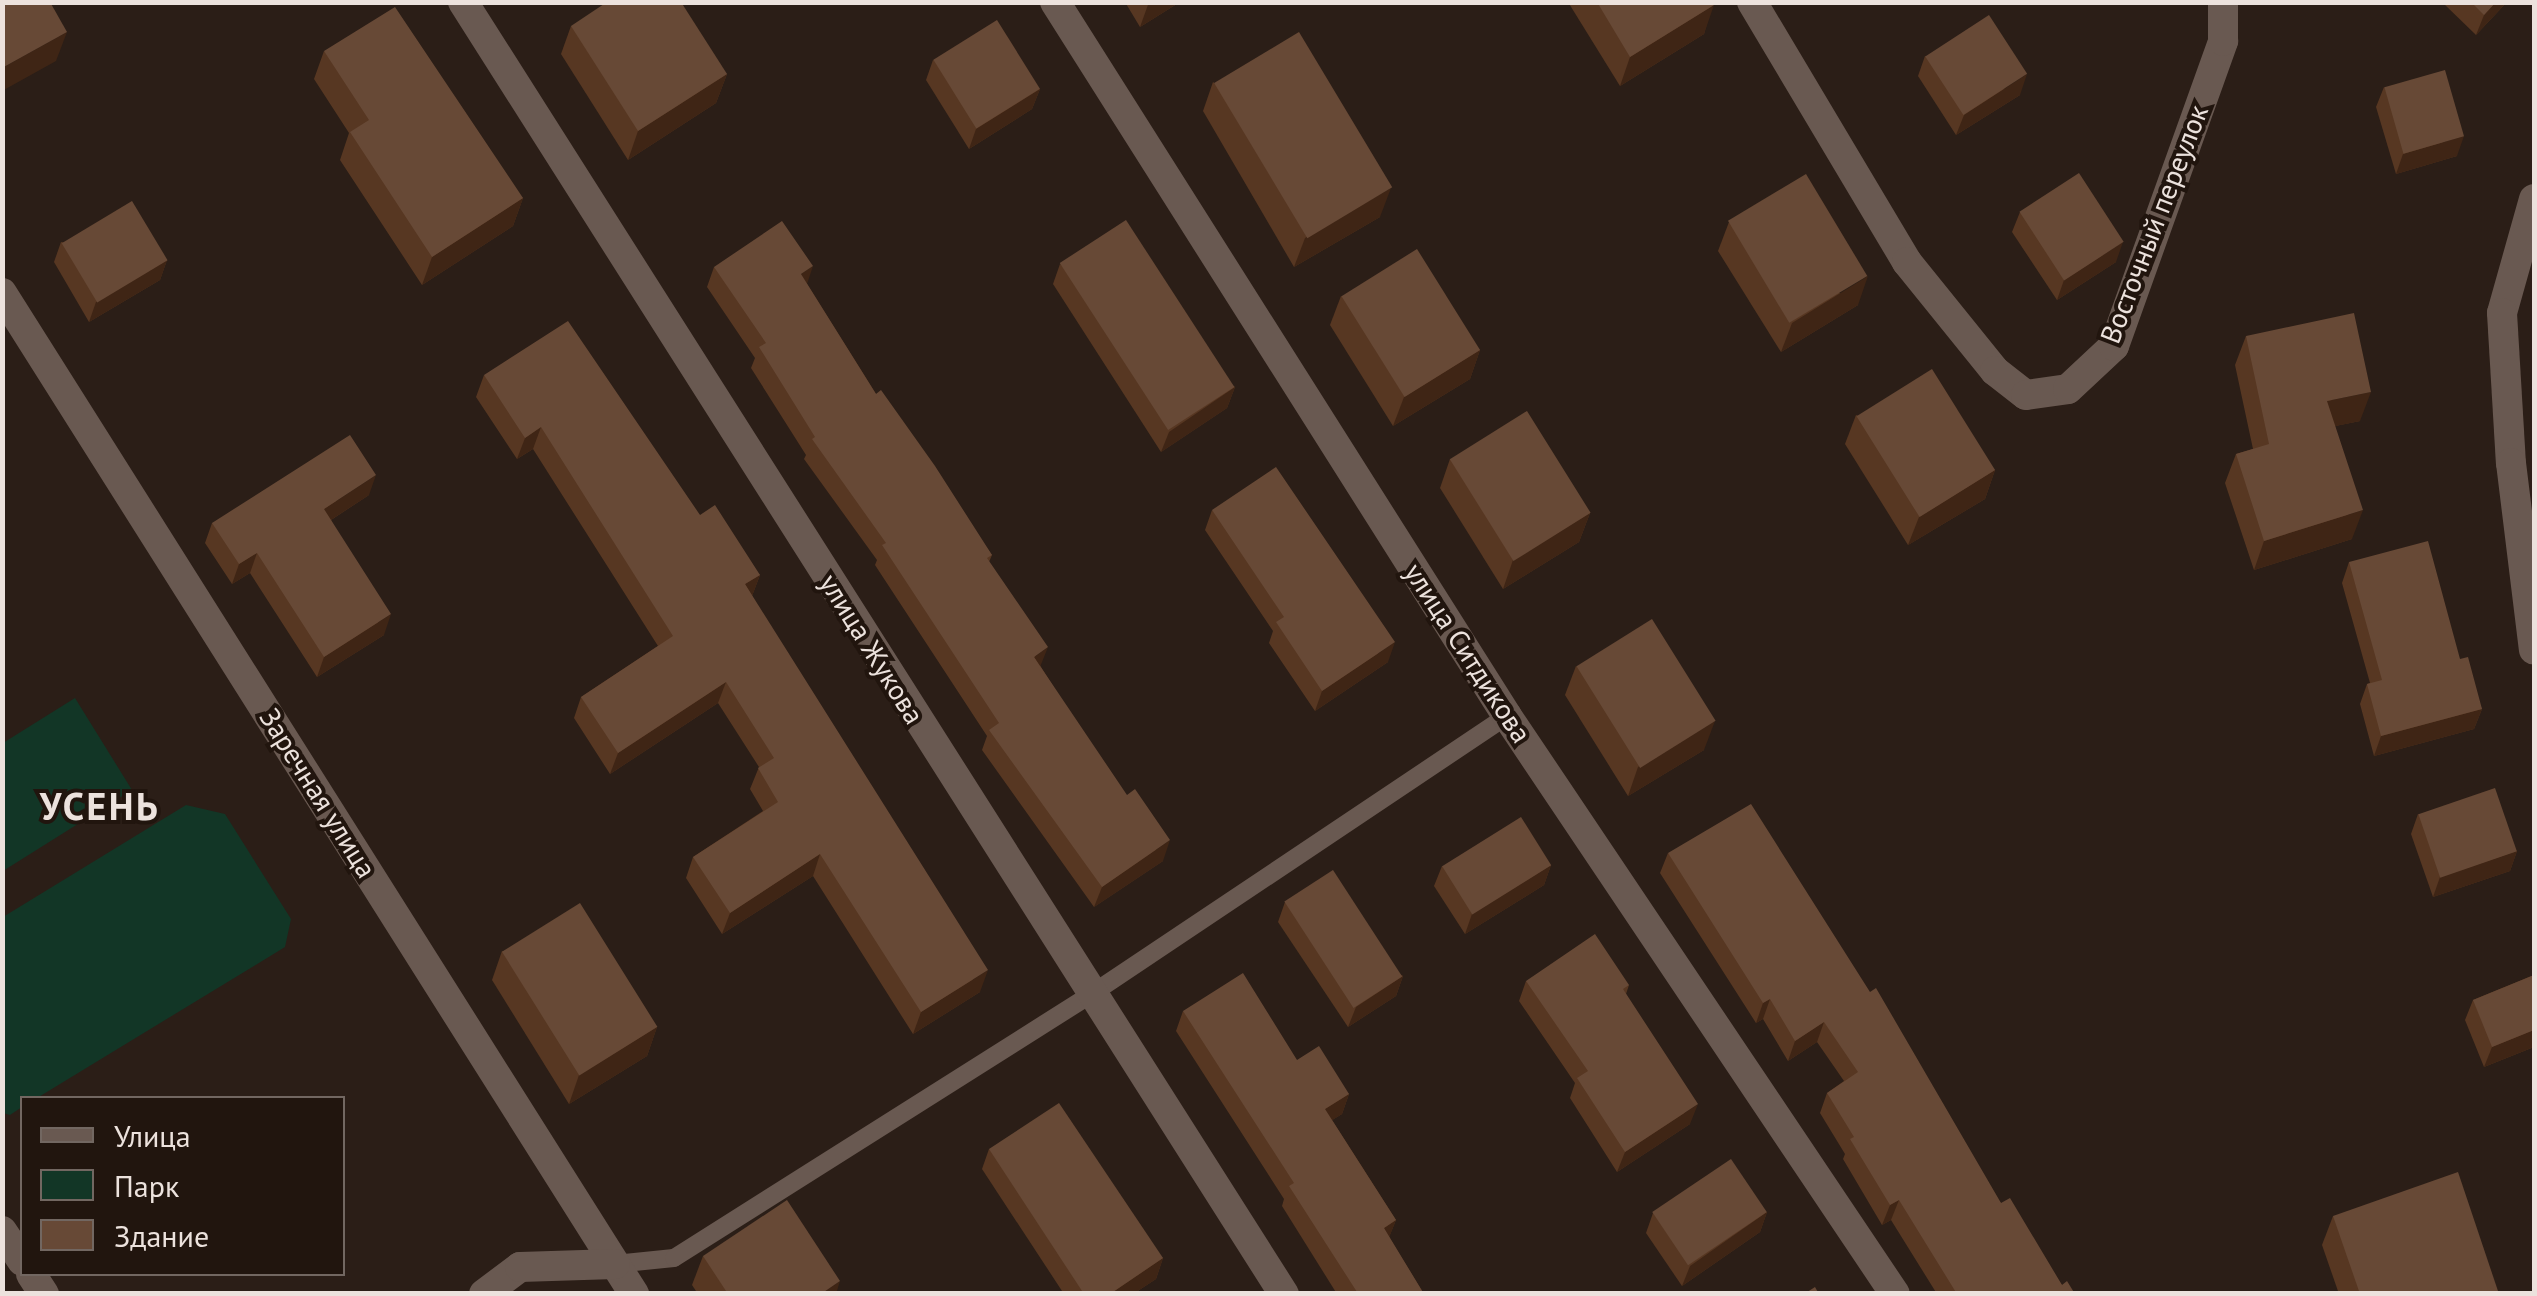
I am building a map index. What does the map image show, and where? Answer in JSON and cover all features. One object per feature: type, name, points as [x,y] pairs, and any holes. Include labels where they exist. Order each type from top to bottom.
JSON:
[{"type":"street","name":"улица Жукова","points":[[463,2],[1090,995],[1284,1294]]},
{"type":"street","name":"улица Ситдикова","points":[[1055,2],[1508,716],[1895,1294]]},
{"type":"street","name":"Восточный переулок","points":[[1752,2],[1907,262],[1996,371],[2026,395],[2068,388],[2114,346],[2223,42],[2223,2]]},
{"type":"street","points":[[2534,199],[2502,313],[2511,463],[2534,650]]},
{"type":"street","name":"Заречная улица","points":[[2,293],[634,1294]]},
{"type":"street","points":[[2,1231],[20,1259]]},
{"type":"street","points":[[484,1294],[520,1267],[615,1264]]},
{"type":"lane","points":[[615,1264],[674,1258],[1090,995],[1508,716]]},
{"type":"green space","points":[[75,698],[132,790],[3,871],[3,743]]},
{"type":"green space","points":[[186,805],[225,814],[291,919],[285,947],[40,1096],[20,1096],[20,1108],[10,1115],[3,1113],[3,917]]},
{"type":"building","points":[[2,2],[50,2],[67,32],[2,68]]},
{"type":"building","points":[[607,2],[681,2],[727,74],[638,131],[571,26]]},
{"type":"building","points":[[1597,2],[1713,2],[1714,5],[1630,57]]},
{"type":"building","points":[[2471,2],[2496,2],[2484,15]]},
{"type":"building","points":[[395,7],[523,198],[432,257],[350,132],[369,120],[324,51]]},
{"type":"building","points":[[1989,15],[2027,74],[1963,115],[1925,56]]},
{"type":"building","points":[[997,20],[1040,89],[976,128],[933,60]]},
{"type":"building","points":[[1299,32],[1392,187],[1307,238],[1214,83]]},
{"type":"building","points":[[2445,70],[2464,136],[2403,154],[2384,87]]},
{"type":"building","points":[[2079,173],[2124,242],[2064,280],[2019,212]]},
{"type":"building","points":[[1806,174],[1867,276],[1789,323],[1728,221]]},
{"type":"building","points":[[132,201],[168,260],[97,302],[62,243]]},
{"type":"building","points":[[1126,220],[1234,387],[1168,430],[1060,263]]},
{"type":"building","points":[[782,221],[813,266],[801,274],[876,394],[881,390],[935,466],[992,555],[987,558],[1048,647],[1034,657],[1127,795],[1135,789],[1170,840],[1102,887],[989,730],[999,723],[882,545],[886,543],[812,439],[815,437],[759,347],[766,343],[714,267]]},
{"type":"building","points":[[1417,249],[1480,350],[1405,397],[1342,296]]},
{"type":"building","points":[[2354,313],[2371,392],[2327,401],[2363,510],[2264,541],[2236,454],[2269,444],[2246,336]]},
{"type":"building","points":[[568,321],[700,515],[715,505],[760,575],[745,584],[988,970],[921,1012],[820,854],[730,913],[693,857],[778,802],[758,768],[774,758],[726,682],[618,753],[581,697],[673,636],[541,427],[525,438],[484,375]]},
{"type":"building","points":[[1932,369],[1995,470],[1920,517],[1857,416]]},
{"type":"building","points":[[1527,411],[1591,513],[1513,561],[1450,459]]},
{"type":"building","points":[[350,435],[376,475],[324,509],[391,614],[324,657],[257,553],[239,564],[212,523]]},
{"type":"building","points":[[1276,467],[1395,642],[1322,691],[1276,622],[1284,617],[1212,510]]},
{"type":"building","points":[[2428,541],[2460,659],[2468,657],[2482,709],[2381,736],[2367,684],[2382,680],[2349,562]]},
{"type":"building","points":[[1652,619],[1716,721],[1640,768],[1577,666]]},
{"type":"building","points":[[2495,788],[2517,851],[2440,878],[2418,814]]},
{"type":"building","points":[[1751,804],[1870,992],[1876,988],[2001,1203],[2010,1198],[2062,1285],[2067,1281],[2075,1294],[1957,1294],[1899,1200],[1890,1205],[1827,1093],[1858,1072],[1824,1022],[1795,1041],[1770,999],[1763,1003],[1668,853]]},
{"type":"building","points":[[1521,817],[1551,865],[1472,915],[1442,866]]},
{"type":"building","points":[[1333,870],[1402,977],[1354,1008],[1284,902]]},
{"type":"building","points":[[580,903],[657,1027],[579,1076],[502,952]]},
{"type":"building","points":[[1595,934],[1629,985],[1623,989],[1698,1104],[1625,1152],[1577,1078],[1588,1071],[1526,981]]},
{"type":"building","points":[[1243,973],[1297,1060],[1319,1046],[1349,1094],[1325,1109],[1396,1220],[1384,1228],[1424,1294],[1354,1294],[1357,1292],[1289,1186],[1294,1183],[1183,1011]]},
{"type":"building","points":[[2534,975],[2534,1030],[2492,1047],[2473,1000]]},
{"type":"building","points":[[1059,1103],[1163,1258],[1110,1294],[1084,1294],[989,1149]]},
{"type":"building","points":[[1731,1159],[1767,1212],[1688,1265],[1652,1212]]},
{"type":"building","points":[[2458,1172],[2499,1294],[2360,1294],[2333,1216]]},
{"type":"building","points":[[787,1200],[840,1281],[821,1294],[728,1294],[703,1256]]},
{"type":"district","name":"УСЕНЬ","points":[[100,806]]}]
